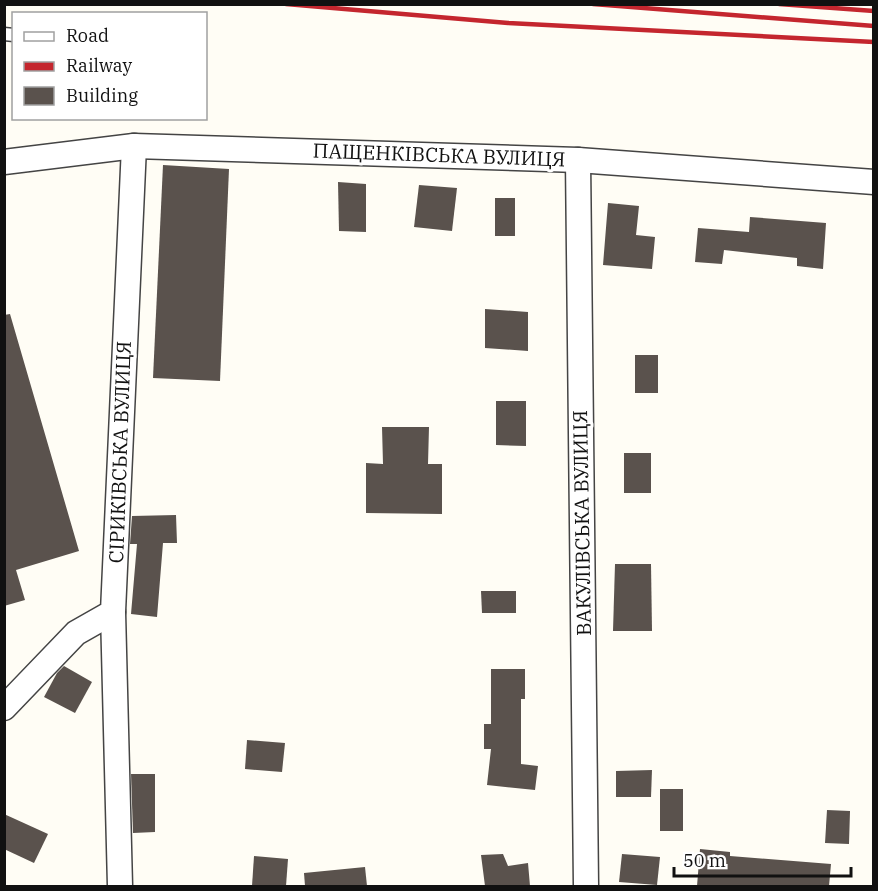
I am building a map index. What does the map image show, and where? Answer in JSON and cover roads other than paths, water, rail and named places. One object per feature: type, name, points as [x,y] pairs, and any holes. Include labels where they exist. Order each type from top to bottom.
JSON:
[{"type":"street","name":"ПАЩЕНКІВСЬКА ВУЛИЦЯ","points":[[4,162],[134,146],[578,160],[873,182]]},
{"type":"street","name":"СІРИКІВСЬКА ВУЛИЦЯ","points":[[120,886],[113,612],[134,146]]},
{"type":"street","name":"ВАКУЛІВСЬКА ВУЛИЦЯ","points":[[578,160],[586,886]]},
{"type":"street","points":[[4,708],[76,633],[113,612]]},
{"type":"railway","points":[[286,4],[508,23],[874,42]]},
{"type":"railway","points":[[593,4],[874,26]]},
{"type":"railway","points":[[779,4],[874,11]]}]
